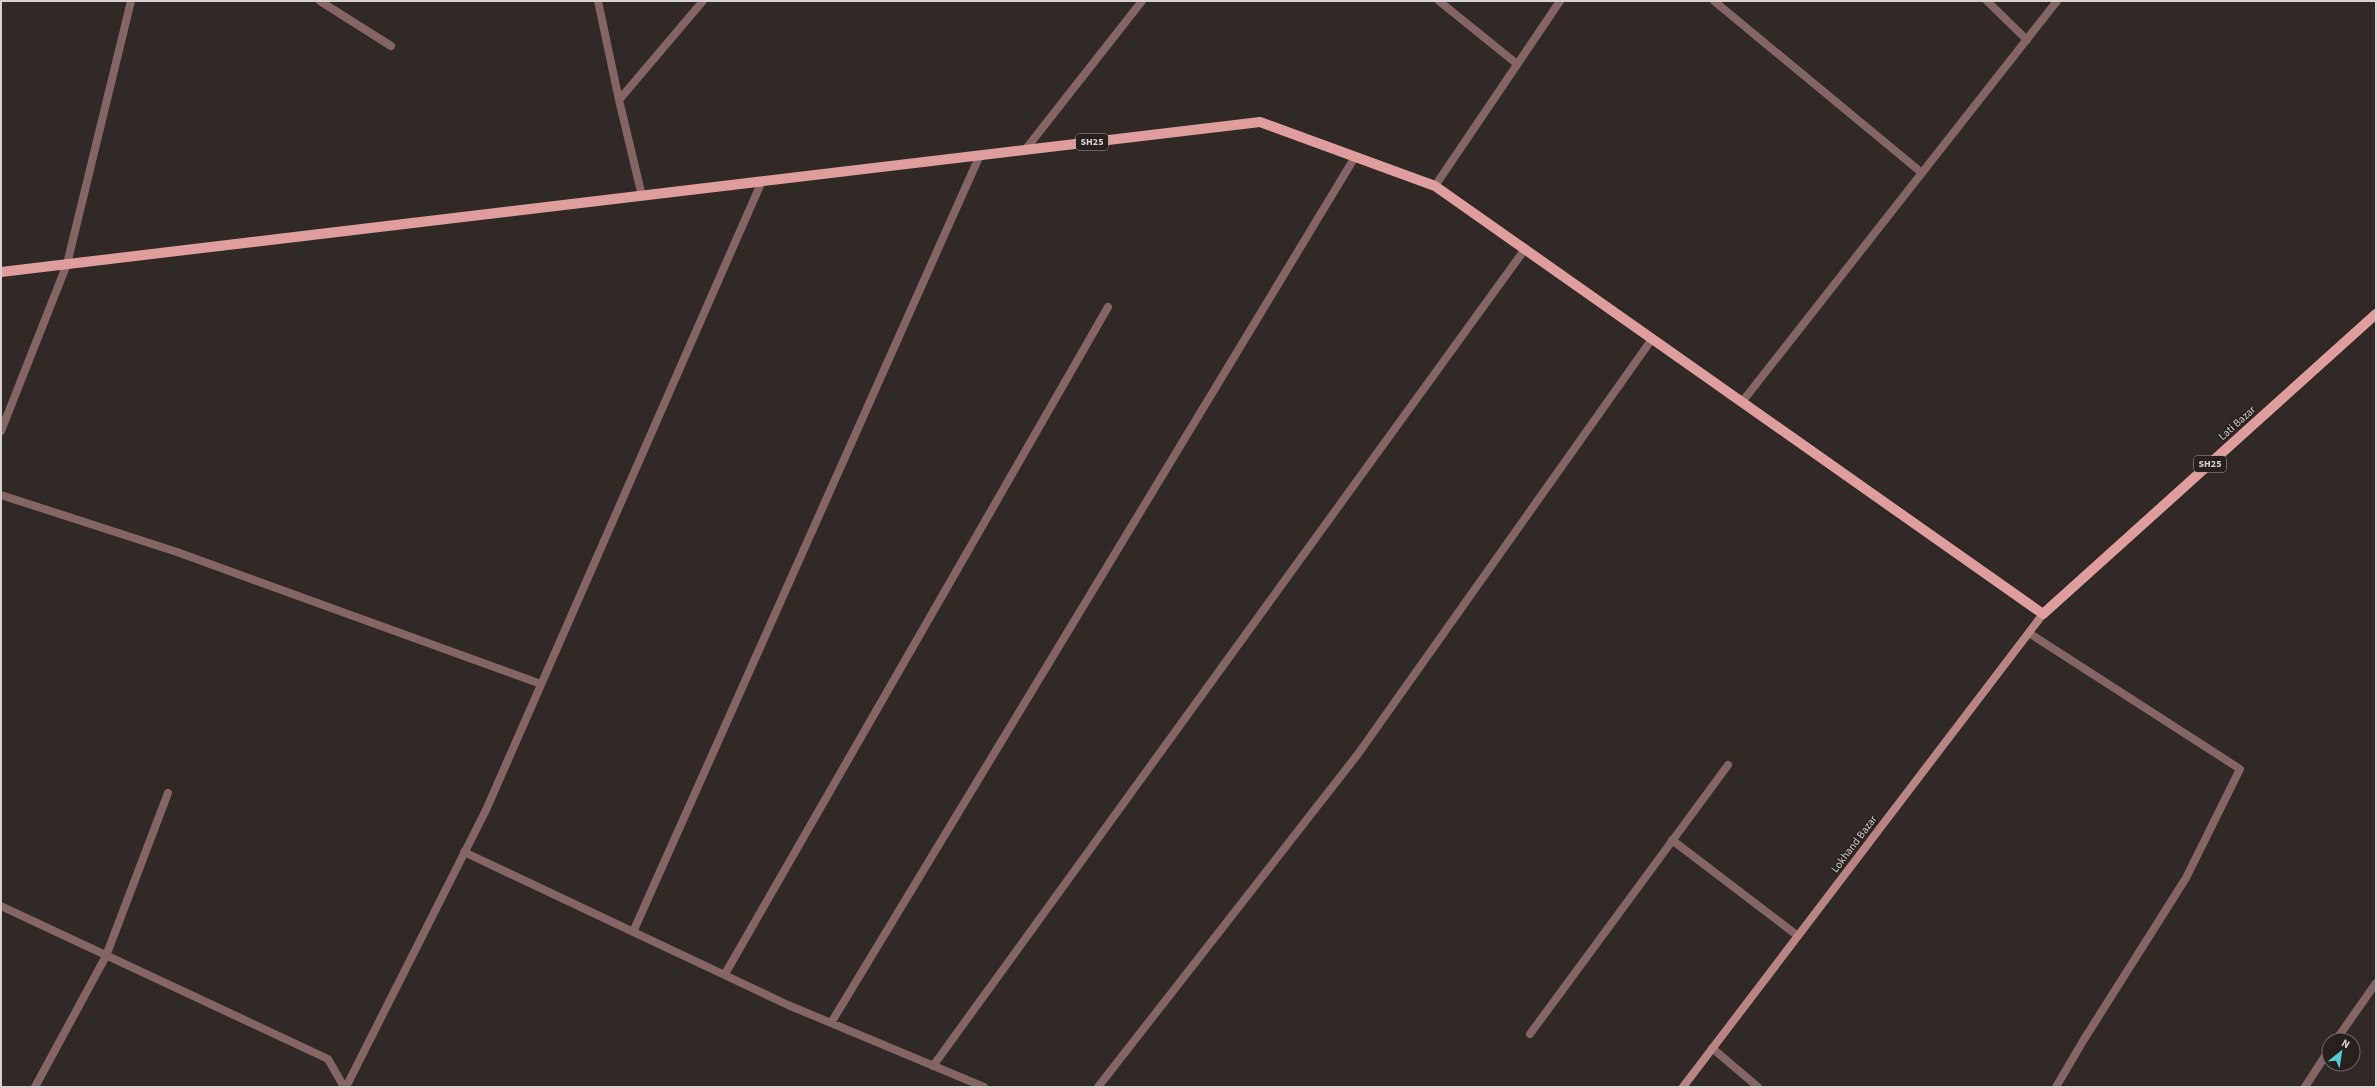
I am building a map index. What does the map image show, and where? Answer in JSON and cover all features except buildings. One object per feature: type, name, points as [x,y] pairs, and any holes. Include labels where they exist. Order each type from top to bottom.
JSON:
[{"type":"main road","name":"SH25","points":[[1,272],[1260,122],[1435,186],[2043,614]]},
{"type":"main road","name":"Lati Bazar","points":[[2043,614],[2376,314]]},
{"type":"main road","name":"Lokhand Bazar","points":[[1683,1087],[2043,614]]},
{"type":"street","points":[[1,431],[67,264],[131,1]]},
{"type":"street","points":[[320,1],[391,46]]},
{"type":"street","points":[[598,1],[619,100],[642,196]]},
{"type":"street","points":[[619,100],[703,1]]},
{"type":"street","points":[[1025,150],[1142,1]]},
{"type":"street","points":[[1439,1],[1517,64]]},
{"type":"street","points":[[1435,186],[1560,1]]},
{"type":"street","points":[[1714,1],[1922,173]]},
{"type":"street","points":[[1987,1],[2027,40]]},
{"type":"street","points":[[1742,402],[2057,1]]},
{"type":"street","points":[[634,932],[980,155]]},
{"type":"street","points":[[831,1023],[1355,156]]},
{"type":"street","points":[[345,1087],[486,810],[762,181]]},
{"type":"street","points":[[933,1066],[1525,249]]},
{"type":"street","points":[[725,974],[1108,307]]},
{"type":"street","points":[[1098,1087],[1358,754],[1652,339]]},
{"type":"street","points":[[1,495],[177,552],[541,684]]},
{"type":"street","points":[[2029,633],[2240,769],[2186,878],[2083,1041],[2056,1087]]},
{"type":"street","points":[[1530,1034],[1728,765]]},
{"type":"street","points":[[35,1087],[106,956],[168,793]]},
{"type":"street","points":[[1672,840],[1798,936]]},
{"type":"street","points":[[464,852],[831,1023],[984,1087]]},
{"type":"street","points":[[1,906],[328,1059],[345,1087]]},
{"type":"street","points":[[2342,1032],[2376,983]]},
{"type":"street","points":[[1712,1048],[1758,1087]]},
{"type":"street","points":[[2305,1087],[2321,1062]]}]
